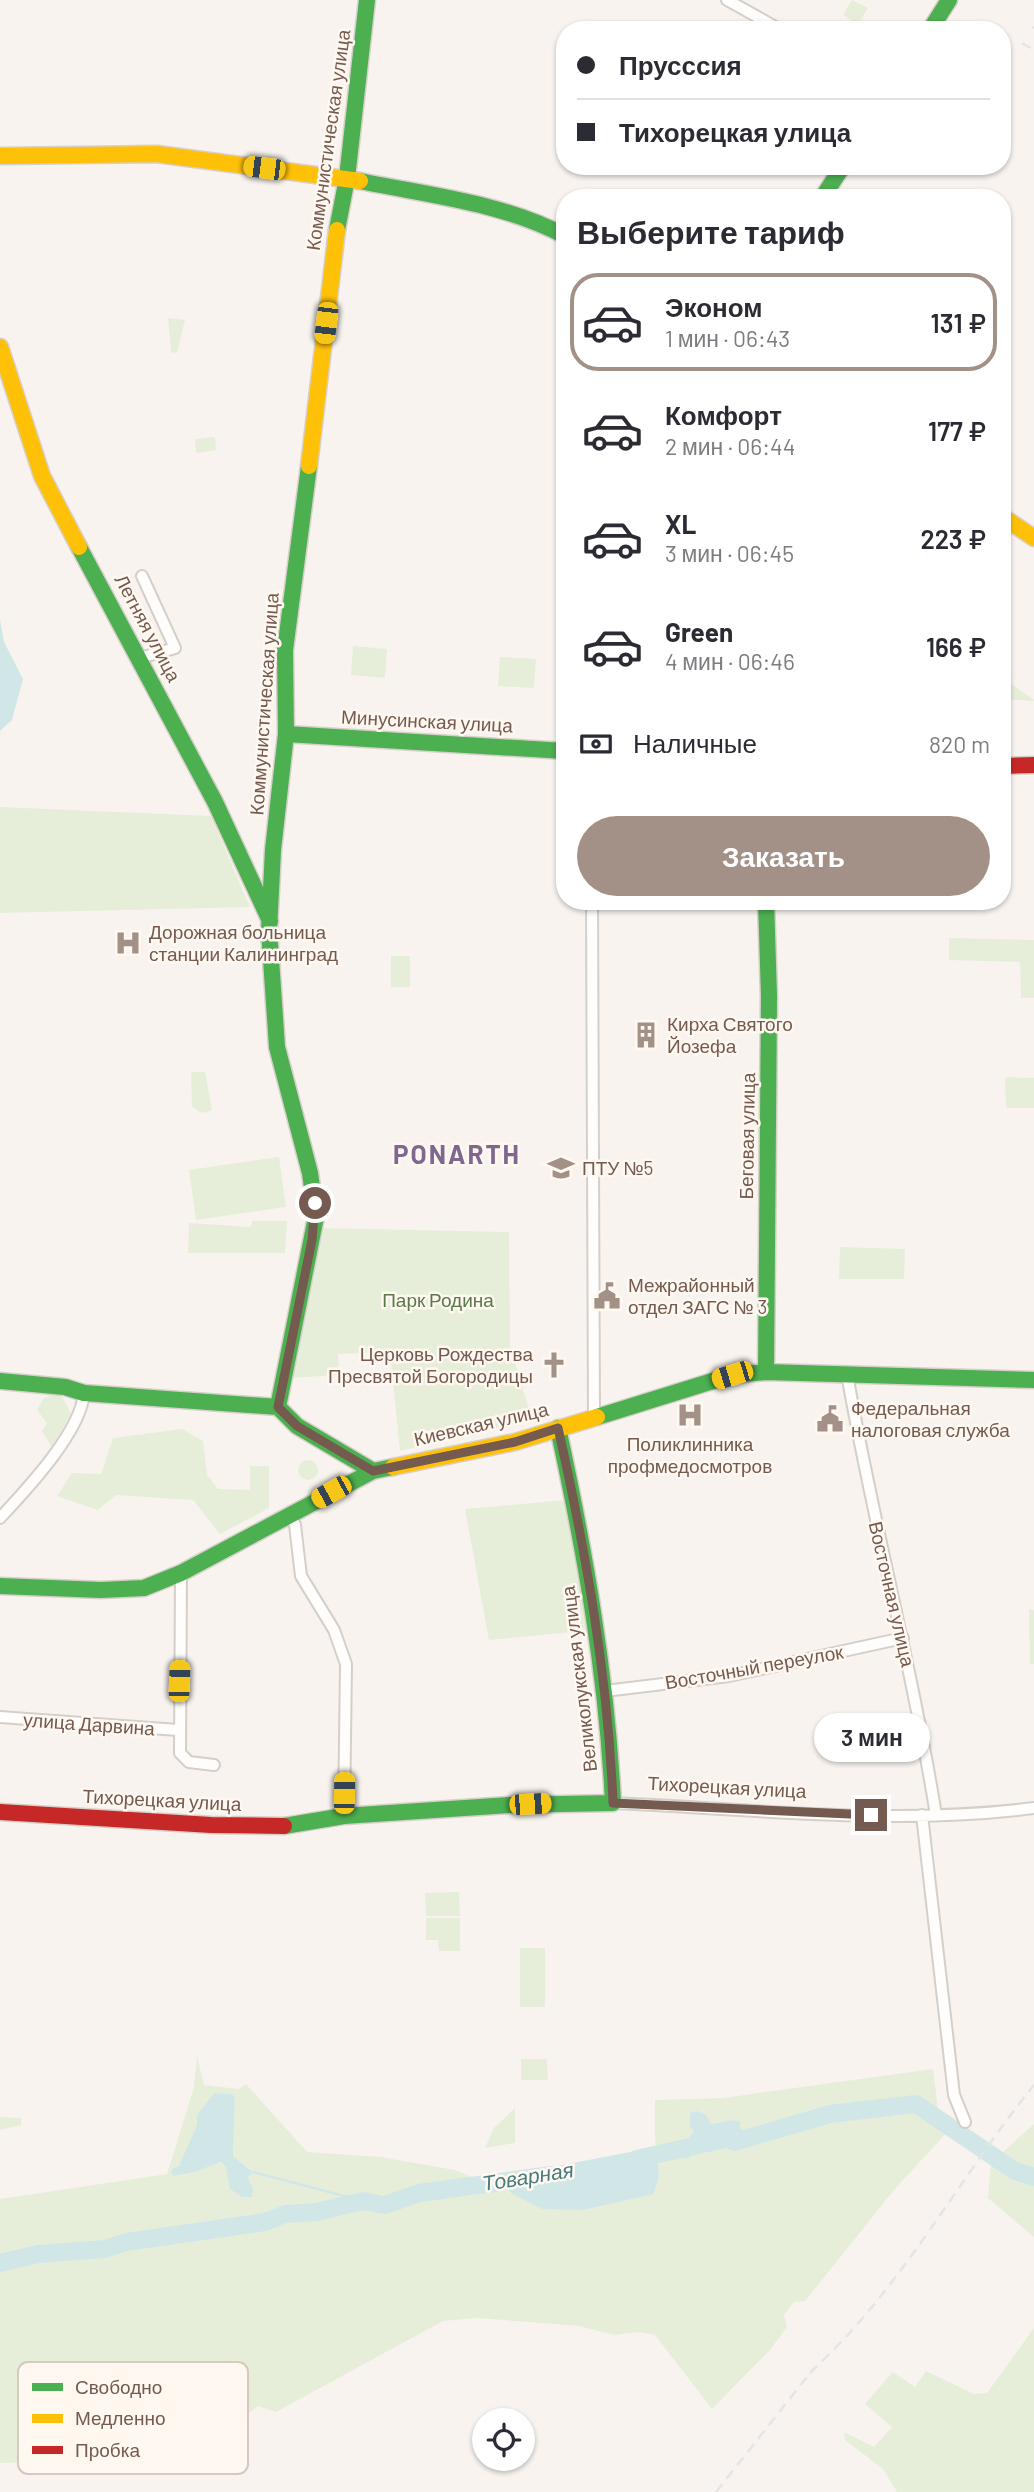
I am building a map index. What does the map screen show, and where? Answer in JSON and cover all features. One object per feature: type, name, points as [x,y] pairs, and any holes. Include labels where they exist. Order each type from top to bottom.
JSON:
[{"type":"street","name":"Коммунистическая улица","points":[[278,1407],[316,1217],[315,1188],[305,1144],[277,1046],[271,924],[286,734],[284,715],[289,607],[304,514],[367,0]]},
{"type":"street","points":[[727,0],[765,21]]},
{"type":"street","points":[[936,21],[949,0]]},
{"type":"street","points":[[0,156],[157,154],[347,178],[484,207],[543,224],[556,231]]},
{"type":"street","name":"Летняя улица","points":[[0,347],[42,476],[215,802],[271,924]]},
{"type":"street","points":[[1011,522],[1034,538]]},
{"type":"street","points":[[140,658],[174,648],[142,576]]},
{"type":"street","name":"Минусинская улица","points":[[286,734],[556,750]]},
{"type":"street","points":[[1011,766],[1034,765]]},
{"type":"street","points":[[592,910],[594,1418]]},
{"type":"street","name":"Беговая улица","points":[[766,910],[769,996],[766,1372]]},
{"type":"street","name":"Киевская улица","points":[[0,1586],[134,1589],[181,1573],[373,1471],[515,1442],[732,1375],[766,1372],[1034,1380]]},
{"type":"street","name":"Восточная улица","points":[[847,1374],[879,1544],[919,1710],[936,1815]]},
{"type":"street","points":[[0,1381],[65,1387],[84,1393],[278,1407],[297,1426],[373,1471]]},
{"type":"street","points":[[0,1518],[54,1456],[81,1408],[84,1393]]},
{"type":"street","name":"Великолукская улица","points":[[558,1428],[583,1546],[605,1691],[613,1803]]},
{"type":"street","points":[[290,1515],[295,1525],[301,1576],[334,1630],[346,1664],[344,1816]]},
{"type":"street","name":"улица Дарвина","points":[[181,1573],[178,1730],[180,1753],[189,1762],[214,1765]]},
{"type":"street","name":"Восточный переулок","points":[[605,1691],[729,1676],[903,1638]]},
{"type":"street","name":"улица Дарвина","points":[[0,1717],[178,1730]]},
{"type":"street","name":"Тихорецкая улица","points":[[0,1812],[246,1826],[296,1826],[344,1816],[510,1805],[613,1803],[748,1811],[922,1815],[1003,1813],[1034,1808]]},
{"type":"street","points":[[922,1815],[954,2095],[965,2122]]},
{"type":"green space","points":[[852,0],[868,8],[860,21],[853,21],[843,15]]},
{"type":"green space","points":[[168,318],[185,320],[177,353],[171,352]]},
{"type":"green space","points":[[215,437],[216,450],[196,453],[195,439]]},
{"type":"green space","points":[[353,646],[387,649],[385,678],[351,675]]},
{"type":"green space","points":[[500,657],[536,659],[534,688],[498,686]]},
{"type":"green space","points":[[1011,684],[1034,700],[1011,700]]},
{"type":"green space","points":[[0,807],[211,816],[250,907],[0,913]]},
{"type":"green space","points":[[949,938],[1034,940],[1034,998],[1021,998],[1020,962],[949,960]]},
{"type":"green space","points":[[391,956],[410,956],[410,987],[391,987]]},
{"type":"green space","points":[[191,1072],[205,1072],[212,1110],[202,1113],[192,1107]]},
{"type":"green space","points":[[1005,1077],[1034,1078],[1034,1108],[1006,1108]]},
{"type":"green space","points":[[279,1157],[286,1207],[196,1220],[189,1170]]},
{"type":"green space","points":[[252,1221],[287,1221],[285,1253],[188,1253],[189,1223],[251,1227]]},
{"type":"green space","name":"Парк Родина","points":[[316,1228],[509,1232],[510,1346],[532,1419],[400,1451],[390,1352],[338,1354],[339,1375],[290,1378]]},
{"type":"green space","points":[[840,1247],[905,1249],[904,1279],[839,1279]]},
{"type":"green space","points":[[53,1393],[63,1398],[71,1414],[52,1447],[42,1431],[47,1423],[37,1410],[43,1399]]},
{"type":"green space","points":[[182,1429],[203,1441],[207,1475],[218,1489],[250,1490],[250,1466],[269,1466],[269,1508],[220,1534],[193,1500],[116,1495],[98,1510],[57,1496],[72,1473],[101,1474],[113,1438]]},
{"type":"green space","points":[[308,1460],[315,1463],[318,1470],[315,1477],[308,1480],[301,1477],[298,1470],[301,1463]]},
{"type":"green space","points":[[565,1500],[592,1630],[489,1640],[465,1509]]},
{"type":"green space","points":[[1029,1609],[1034,1610],[1034,1664],[1030,1664]]},
{"type":"green space","points":[[459,1892],[460,1916],[426,1916],[425,1893]]},
{"type":"green space","points":[[426,1918],[460,1918],[460,1951],[439,1951],[438,1940],[426,1940]]},
{"type":"green space","points":[[520,1948],[545,1948],[545,2007],[520,2007]]},
{"type":"green space","points":[[197,2056],[204,2085],[239,2089],[246,2084],[307,2152],[381,2157],[455,2170],[523,2198],[542,2209],[654,2194],[659,2175],[655,2100],[723,2098],[933,2069],[938,2109],[949,2130],[894,2190],[805,2301],[794,2302],[784,2315],[787,2327],[770,2350],[712,2409],[655,2335],[639,2332],[614,2335],[579,2326],[477,2318],[443,2321],[276,2412],[258,2406],[248,2414],[248,2362],[18,2362],[18,2462],[0,2463],[0,2199],[167,2174],[194,2087]],"holes":[[[214,2093],[233,2094],[233,2156],[250,2169],[248,2177],[253,2188],[230,2180],[226,2167],[219,2162],[198,2171],[175,2167],[179,2166]],[[734,2120],[740,2128],[734,2142],[691,2151],[689,2159],[669,2153],[669,2148],[682,2148],[694,2131]]]},
{"type":"green space","points":[[521,2059],[547,2059],[548,2080],[521,2080]]},
{"type":"green space","points":[[515,2108],[515,2143],[485,2148],[494,2128]]},
{"type":"green space","points":[[0,2117],[21,2118],[21,2125],[0,2130]]},
{"type":"green space","points":[[1034,2124],[1034,2237],[988,2198],[991,2163]]},
{"type":"green space","points":[[1034,2328],[1034,2492],[897,2492],[883,2469],[845,2440],[844,2432],[874,2447],[892,2427],[865,2404],[893,2372],[915,2387],[926,2371],[974,2394],[987,2393]]},
{"type":"shaded area","points":[[0,619],[4,642],[23,679],[12,720],[0,731]]},
{"type":"shaded area","points":[[214,2093],[233,2094],[235,2099],[233,2156],[253,2172],[248,2177],[253,2188],[252,2197],[242,2197],[230,2189],[226,2167],[220,2162],[198,2171],[174,2176],[171,2173],[172,2169],[179,2166],[197,2125],[197,2115]]},
{"type":"shaded area","points":[[697,2111],[706,2115],[711,2124],[734,2120],[740,2122],[740,2128],[746,2133],[734,2142],[692,2151],[689,2159],[669,2154],[668,2148],[682,2148],[694,2131],[690,2127],[690,2113]]},
{"type":"shaded area","points":[[656,2147],[659,2175],[654,2194],[582,2210],[542,2209],[507,2191],[547,2168]]},
{"type":"waterway","name":"Товарная","points":[[637,2159],[729,2138],[734,2142],[830,2114],[916,2104],[1015,2171],[1034,2177]]},
{"type":"waterway","points":[[253,2172],[363,2201]]},
{"type":"waterway","name":"Товарная","points":[[0,2263],[38,2254],[105,2249],[126,2242],[265,2222],[285,2214],[316,2212],[363,2201],[385,2205],[419,2193],[551,2175]]},
{"type":"railway","points":[[1022,43],[1034,50]]},
{"type":"railway","points":[[810,2373],[850,2333],[902,2269],[1034,2085]]},
{"type":"railway","points":[[716,2492],[814,2368]]},
{"type":"traffic: fast","points":[[337,230],[347,178],[367,0]]},
{"type":"traffic: fast","points":[[936,21],[949,0]]},
{"type":"traffic: fast","points":[[828,189],[837,175]]},
{"type":"traffic: fast","points":[[360,181],[491,208],[517,215],[556,232]]},
{"type":"traffic: fast","points":[[278,1407],[316,1217],[310,1173],[277,1047],[269,930],[273,850],[286,734],[285,650],[309,466]]},
{"type":"traffic: fast","points":[[79,547],[215,802],[270,921]]},
{"type":"traffic: fast","points":[[286,734],[556,750]]},
{"type":"traffic: fast","points":[[766,910],[769,996],[766,1372]]},
{"type":"traffic: fast","points":[[597,1417],[732,1375],[766,1372],[1034,1380]]},
{"type":"traffic: fast","points":[[0,1381],[65,1387],[84,1393],[278,1407],[297,1426],[373,1471]]},
{"type":"traffic: fast","points":[[284,1826],[344,1816],[510,1805],[613,1803],[600,1661],[577,1521],[558,1428]]},
{"type":"traffic: fast","points":[[0,1586],[101,1590],[144,1588],[181,1573],[373,1471],[393,1467]]},
{"type":"traffic: slow","points":[[0,156],[157,154],[360,181]]},
{"type":"traffic: slow","points":[[309,466],[337,230]]},
{"type":"traffic: slow","points":[[0,347],[42,476],[79,547]]},
{"type":"traffic: slow","points":[[1011,522],[1034,538]]},
{"type":"traffic: slow","points":[[393,1467],[515,1442],[597,1417]]},
{"type":"traffic: jam","points":[[1011,766],[1034,765]]},
{"type":"traffic: jam","points":[[0,1812],[211,1825],[284,1826]]},
{"type":"place","name":"Дорожная больница станции Калининград","points":[[128,943]]},
{"type":"place","name":"Кирха Святого Йозефа","points":[[646,1035]]},
{"type":"place","name":"ПТУ №5","points":[[561,1168]]},
{"type":"place","name":"Межрайонный отдел ЗАГС № 3","points":[[607,1296]]},
{"type":"place","name":"Церковь Рождества Пресвятой Богородицы","points":[[554,1365]]},
{"type":"place","name":"Поликлинника профмедосмотров","points":[[690,1415]]},
{"type":"place","name":"Федеральная налоговая служба","points":[[830,1419]]},
{"type":"district","name":"PONARTH","points":[[457,1155]]},
{"type":"route","points":[[315,1203],[316,1217],[312,1240],[278,1407],[297,1426],[373,1471],[410,1461],[515,1442],[558,1428],[583,1546],[600,1650],[613,1803],[871,1815]]}]
